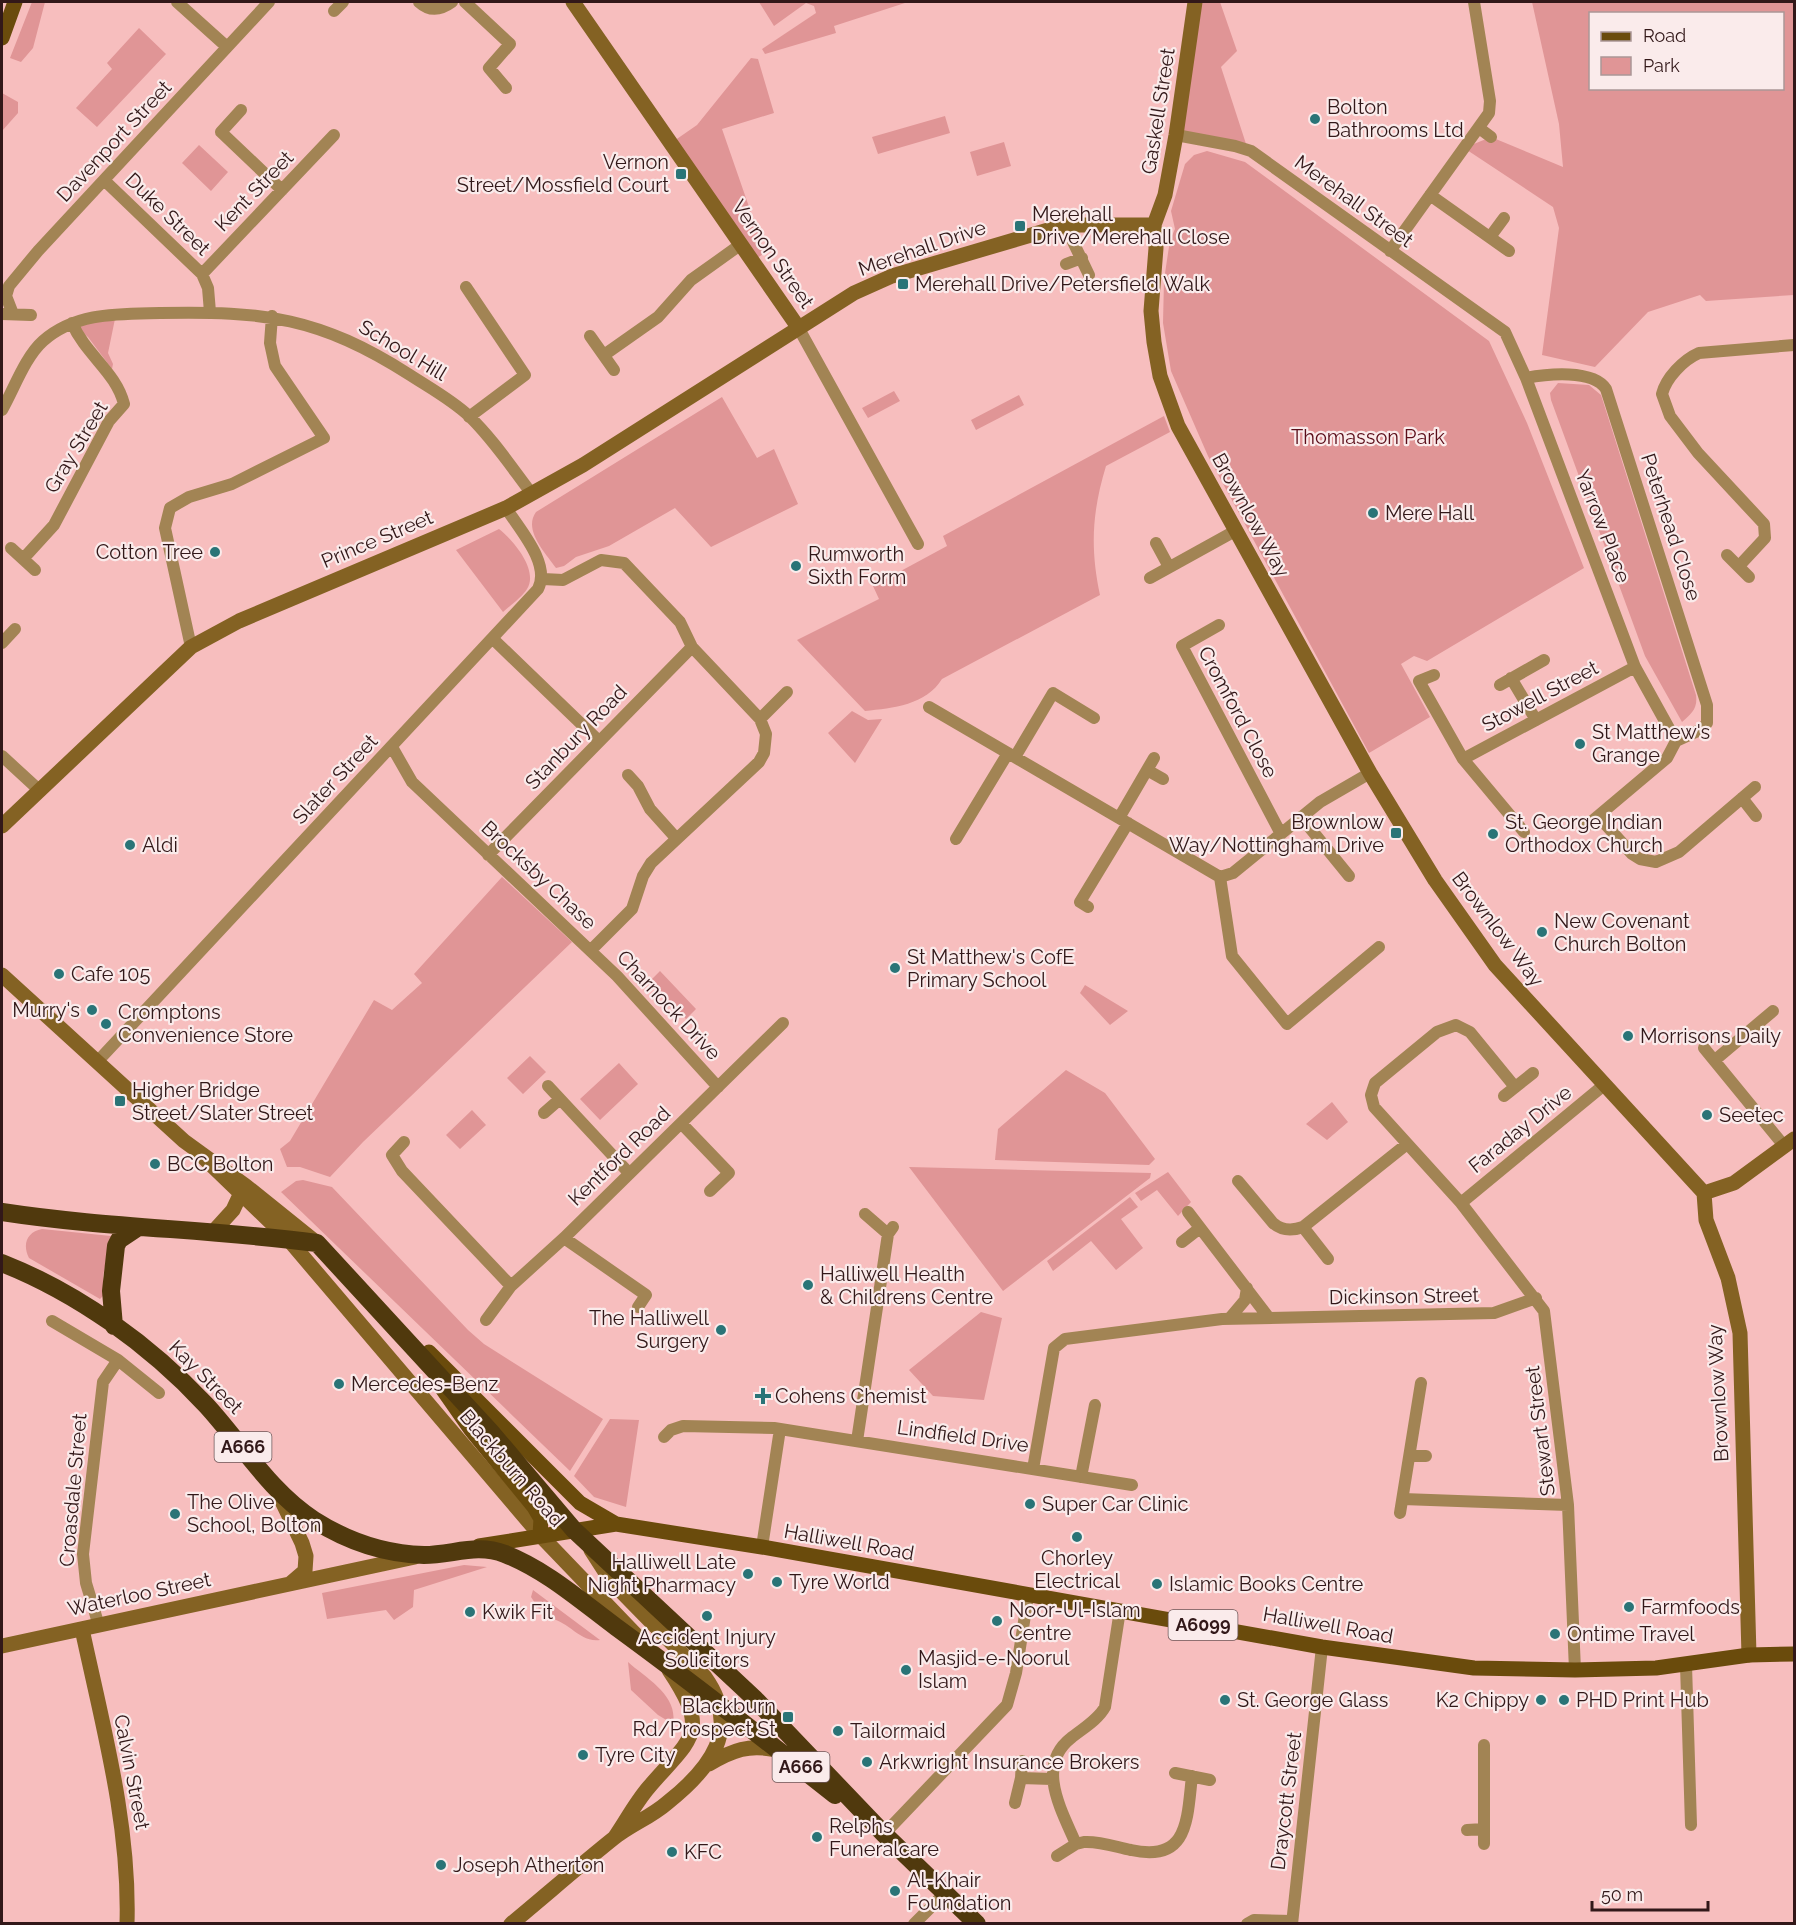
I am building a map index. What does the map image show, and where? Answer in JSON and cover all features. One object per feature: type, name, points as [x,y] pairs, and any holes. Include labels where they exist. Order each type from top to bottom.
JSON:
[{"type":"highway","points":[[2,1212],[137,1228],[213,1232],[317,1243]]},
{"type":"highway","points":[[114,1326],[111,1292],[116,1246],[119,1240],[137,1228]]},
{"type":"highway","name":"Blackburn Road","points":[[317,1243],[518,1462],[579,1535],[754,1698],[881,1832],[977,1923]]},
{"type":"highway","name":"Kay Street","points":[[2,1263],[71,1296],[156,1357],[204,1403],[276,1488],[311,1519],[344,1538],[383,1551],[426,1555],[461,1549]]},
{"type":"highway","name":"A666","points":[[461,1549],[490,1549],[546,1575],[663,1662]]},
{"type":"highway","name":"Blackburn Road","points":[[663,1662],[881,1832]]},
{"type":"main road","points":[[2,38],[15,2]]},
{"type":"main road","name":"A666","points":[[334,1260],[558,1482],[588,1508],[616,1524]]},
{"type":"main road","name":"A666","points":[[418,1354],[471,1430],[534,1507],[541,1519],[540,1535]]},
{"type":"main road","name":"Halliwell Road","points":[[579,1535],[616,1524],[762,1547],[1322,1647],[1474,1668],[1575,1671],[1686,1665],[1749,1655],[1794,1654]]},
{"type":"main road","name":"Kay Street","points":[[461,1549],[540,1535],[579,1535]]},
{"type":"street","points":[[177,2],[227,47]]},
{"type":"street","name":"Davenport Street","points":[[31,315],[7,314],[6,296],[9,286],[269,2]]},
{"type":"street","points":[[334,11],[343,2]]},
{"type":"street","points":[[419,2],[430,9],[443,7],[452,2]]},
{"type":"street","points":[[465,2],[510,44],[489,68],[506,88]]},
{"type":"street","name":"Vernon Street","points":[[573,2],[798,327],[918,544]]},
{"type":"street","name":"Gaskell Street","points":[[1154,225],[1165,195],[1195,2]]},
{"type":"street","points":[[1390,251],[1489,113],[1490,101],[1474,2]]},
{"type":"street","points":[[242,110],[221,132],[282,190]]},
{"type":"street","points":[[1479,128],[1491,137]]},
{"type":"street","name":"Kent Street","points":[[202,274],[334,135]]},
{"type":"street","name":"Merehall Street","points":[[1176,135],[1235,146],[1251,152],[1497,325]]},
{"type":"street","name":"Duke Street","points":[[104,180],[202,274],[208,288],[210,312]]},
{"type":"street","points":[[1430,195],[1509,251]]},
{"type":"street","points":[[1490,237],[1504,218]]},
{"type":"street","points":[[1065,225],[1089,275]]},
{"type":"street","name":"Merehall Drive","points":[[798,327],[854,293],[892,276],[1065,225],[1154,225]]},
{"type":"street","name":"Brownlow Way","points":[[1154,225],[1156,248],[1151,311],[1160,376],[1178,426],[1370,773],[1428,870],[1495,965],[1704,1193],[1706,1220],[1728,1278],[1740,1333],[1749,1655]]},
{"type":"street","points":[[604,356],[658,317],[692,280],[740,245]]},
{"type":"street","points":[[1066,264],[1082,258]]},
{"type":"street","points":[[466,287],[525,375],[469,417]]},
{"type":"street","name":"School Hill","points":[[2,411],[35,349],[54,333],[72,323],[108,314],[210,312],[272,316],[312,325],[377,354],[469,417],[532,494]]},
{"type":"street","points":[[191,647],[165,528],[166,516],[181,500],[232,484],[324,438],[275,366],[270,343],[272,316]]},
{"type":"street","name":"Gray Street","points":[[23,559],[54,525],[110,421],[124,404],[121,390],[84,347],[72,323]]},
{"type":"street","name":"Yarrow Place","points":[[1497,325],[1510,340],[1526,378],[1635,667],[1676,741]]},
{"type":"street","name":"Prince Street","points":[[2,826],[191,647],[239,621],[506,508],[623,439],[798,327]]},
{"type":"street","points":[[590,336],[614,370]]},
{"type":"street","points":[[1738,566],[1765,538],[1764,524],[1698,453],[1670,416],[1662,394],[1670,378],[1686,361],[1699,353],[1794,345]]},
{"type":"street","name":"Peterhead Close","points":[[1526,378],[1548,374],[1591,378],[1598,380],[1606,389],[1707,705],[1707,723],[1702,729],[1676,741]]},
{"type":"street","points":[[506,508],[536,558],[543,579],[562,579],[601,560],[624,563],[680,622],[692,646],[760,718],[787,692]]},
{"type":"street","points":[[1150,578],[1235,531]]},
{"type":"street","points":[[1156,543],[1169,567]]},
{"type":"street","points":[[11,548],[35,570]]},
{"type":"street","points":[[1727,555],[1749,577]]},
{"type":"street","name":"Slater Street","points":[[97,1062],[493,639],[530,598],[543,579]]},
{"type":"street","name":"Cromford Close","points":[[1219,625],[1182,646],[1281,834]]},
{"type":"street","points":[[2,644],[15,629]]},
{"type":"street","points":[[493,639],[599,741]]},
{"type":"street","name":"Stanbury Road","points":[[488,855],[692,646]]},
{"type":"street","points":[[1536,720],[1506,681],[1544,660]]},
{"type":"street","name":"Stowell Street","points":[[1463,759],[1635,667]]},
{"type":"street","points":[[1434,675],[1419,681],[1463,759],[1524,832]]},
{"type":"street","points":[[956,839],[1053,693],[1094,718]]},
{"type":"street","points":[[929,707],[1220,877],[1233,873],[1320,802],[1370,773]]},
{"type":"street","name":"Brocksby Chase","points":[[392,747],[412,782],[591,950],[633,909],[646,870],[676,838],[759,762],[764,753],[766,734],[760,718]]},
{"type":"street","points":[[1585,827],[1667,758],[1676,741]]},
{"type":"street","points":[[2,756],[39,790]]},
{"type":"street","points":[[1088,907],[1080,902],[1154,758]]},
{"type":"street","points":[[1147,770],[1163,779]]},
{"type":"street","points":[[628,775],[638,786],[650,809],[676,838]]},
{"type":"street","points":[[1598,816],[1632,854],[1656,862],[1679,852],[1755,787]]},
{"type":"street","points":[[1742,798],[1756,816]]},
{"type":"street","points":[[1301,817],[1349,876]]},
{"type":"street","points":[[1220,877],[1232,956],[1287,1024],[1379,947]]},
{"type":"street","name":"Charnock Drive","points":[[591,950],[718,1087]]},
{"type":"street","points":[[2,975],[199,1153],[237,1179],[317,1243]]},
{"type":"street","points":[[1714,1060],[1773,1011]]},
{"type":"street","name":"Kentford Road","points":[[486,1320],[511,1286],[564,1238],[783,1023]]},
{"type":"street","name":"Stewart Street","points":[[1515,1087],[1467,1029],[1456,1025],[1443,1028],[1375,1083],[1372,1089],[1374,1107],[1464,1208],[1536,1298],[1545,1316],[1568,1505],[1575,1671]]},
{"type":"street","points":[[1704,1048],[1790,1143],[1734,1182],[1704,1193]]},
{"type":"street","points":[[1503,1096],[1533,1073]]},
{"type":"street","name":"Faraday Drive","points":[[1464,1208],[1604,1085]]},
{"type":"street","points":[[548,1086],[628,1173]]},
{"type":"street","points":[[544,1113],[560,1099]]},
{"type":"street","points":[[681,1123],[729,1173],[710,1191]]},
{"type":"street","points":[[404,1142],[392,1155],[402,1171],[511,1286]]},
{"type":"street","points":[[1238,1181],[1278,1228],[1290,1230],[1303,1227],[1407,1144]]},
{"type":"street","name":"Blackburn Road","points":[[199,1153],[240,1196],[288,1239],[540,1535],[663,1662]]},
{"type":"street","points":[[213,1232],[233,1210],[240,1196]]},
{"type":"street","points":[[1188,1212],[1269,1318]]},
{"type":"street","points":[[857,1441],[890,1230],[866,1214]]},
{"type":"street","points":[[1303,1227],[1328,1259]]},
{"type":"street","points":[[1182,1242],[1200,1228]]},
{"type":"street","points":[[564,1238],[646,1295],[638,1307]]},
{"type":"street","points":[[1229,1319],[1245,1300],[1247,1288]]},
{"type":"street","name":"Dickinson Street","points":[[1269,1318],[1472,1315],[1508,1310],[1536,1298]]},
{"type":"street","name":"Lindfield Drive","points":[[664,1437],[671,1430],[683,1426],[780,1429],[1033,1469],[1054,1348],[1058,1342],[1096,1334],[1229,1319],[1269,1318]]},
{"type":"street","points":[[52,1321],[118,1360],[159,1393]]},
{"type":"street","name":"Croasdale Street","points":[[99,1626],[86,1583],[83,1554],[103,1382],[118,1360]]},
{"type":"street","points":[[1400,1513],[1421,1383]]},
{"type":"street","points":[[1081,1477],[1095,1404]]},
{"type":"street","points":[[762,1547],[780,1429]]},
{"type":"street","points":[[1410,1456],[1426,1456]]},
{"type":"street","points":[[1033,1469],[1132,1485]]},
{"type":"street","points":[[276,1488],[306,1556],[304,1571],[286,1586]]},
{"type":"street","points":[[1402,1499],[1568,1505]]},
{"type":"street","name":"Blackburn Road","points":[[579,1535],[610,1581],[705,1677],[716,1692],[721,1707]]},
{"type":"street","name":"Waterloo Street","points":[[2,1646],[426,1555]]},
{"type":"street","points":[[881,1832],[1007,1705],[1016,1672],[1028,1596]]},
{"type":"street","points":[[1076,1844],[1053,1788],[1052,1779],[1057,1753],[1063,1744],[1097,1717],[1105,1707],[1120,1610]]},
{"type":"street","name":"Calvin Street","points":[[82,1629],[121,1817],[126,1859],[126,1923]]},
{"type":"street","name":"Draycott Street","points":[[1292,1922],[1322,1647]]},
{"type":"street","points":[[615,1837],[648,1789],[683,1751],[693,1733],[691,1706],[663,1662]]},
{"type":"street","points":[[1686,1665],[1691,1825]]},
{"type":"street","points":[[705,1767],[721,1737],[721,1707]]},
{"type":"street","points":[[1484,1745],[1484,1844]]},
{"type":"street","points":[[512,1923],[615,1837],[667,1803],[705,1767],[734,1750],[746,1746],[779,1751]]},
{"type":"street","points":[[1015,1803],[1021,1778],[1022,1761]]},
{"type":"street","points":[[1175,1773],[1210,1780]]},
{"type":"street","points":[[1057,1856],[1076,1844],[1092,1841],[1145,1853],[1164,1851],[1184,1832],[1192,1776]]},
{"type":"street","points":[[1021,1778],[1052,1779]]},
{"type":"street","points":[[1467,1830],[1484,1829]]},
{"type":"street","points":[[914,1923],[946,1892]]},
{"type":"street","points":[[1247,1923],[1254,1920],[1292,1922]]},
{"type":"green space","points":[[32,2],[45,2],[33,48],[21,62],[10,58]]},
{"type":"green space","points":[[759,2],[908,2],[834,26],[836,33],[765,54],[762,49],[816,13],[814,6],[806,3],[774,26]]},
{"type":"green space","points":[[1194,2],[1220,2],[1237,51],[1221,67],[1248,150],[1176,135]]},
{"type":"green space","points":[[1532,2],[1794,2],[1794,295],[1706,301],[1700,295],[1648,312],[1595,367],[1542,355],[1559,228],[1553,207],[1464,148],[1491,137],[1563,167],[1559,124]]},
{"type":"green space","points":[[139,28],[166,54],[97,127],[76,108],[112,69],[107,63]]},
{"type":"green space","points":[[751,58],[758,59],[774,113],[722,129],[765,253],[752,261],[671,143],[697,125]]},
{"type":"green space","points":[[2,93],[18,102],[18,113],[2,131]]},
{"type":"green space","points":[[945,116],[950,133],[878,154],[872,137]]},
{"type":"green space","points":[[1004,142],[1011,166],[977,176],[970,152]]},
{"type":"green space","points":[[199,145],[228,172],[211,191],[182,163]]},
{"type":"green space","name":"Thomasson Park","points":[[1207,151],[1245,162],[1489,341],[1527,423],[1584,568],[1427,661],[1414,656],[1401,664],[1430,717],[1369,753],[1208,456],[1171,371],[1163,323],[1164,280],[1170,240],[1175,229],[1171,211],[1185,164],[1194,155]]},
{"type":"green space","points":[[116,314],[108,353],[113,364],[112,369],[88,337],[72,323]]},
{"type":"green space","points":[[1558,383],[1589,385],[1601,395],[1696,695],[1695,708],[1682,722],[1645,656],[1551,400],[1550,393]]},
{"type":"green space","points":[[894,391],[900,401],[868,418],[862,408]]},
{"type":"green space","points":[[1019,395],[1024,405],[976,430],[971,420]]},
{"type":"green space","points":[[722,397],[757,458],[774,449],[798,504],[711,547],[675,508],[609,546],[576,557],[564,566],[556,568],[541,548],[534,533],[532,526],[536,512]]},
{"type":"green space","points":[[1164,416],[1170,432],[1106,466],[1094,530],[1095,561],[1100,595],[942,679],[927,695],[918,700],[887,708],[865,711],[797,640],[879,599],[873,586],[947,546],[943,536]]},
{"type":"green space","points":[[499,529],[523,556],[530,573],[527,589],[503,612],[456,550]]},
{"type":"green space","points":[[852,711],[868,720],[882,719],[855,763],[828,733]]},
{"type":"green space","points":[[502,877],[572,942],[363,1142],[330,1177],[300,1167],[287,1167],[280,1149],[290,1141],[374,1000],[392,1010],[422,983],[414,974]]},
{"type":"green space","points":[[660,971],[696,1009],[686,1019],[650,981]]},
{"type":"green space","points":[[1085,985],[1128,1011],[1110,1025],[1080,993]]},
{"type":"green space","points":[[530,1056],[546,1072],[523,1094],[507,1078]]},
{"type":"green space","points":[[619,1063],[638,1084],[600,1120],[580,1099]]},
{"type":"green space","points":[[1066,1070],[1105,1093],[1155,1159],[1149,1165],[995,1160],[998,1129]]},
{"type":"green space","points":[[1332,1102],[1348,1122],[1327,1140],[1306,1124]]},
{"type":"green space","points":[[472,1110],[486,1125],[460,1149],[446,1135]]},
{"type":"green space","points":[[909,1167],[1151,1173],[1150,1178],[1003,1291]]},
{"type":"green space","points":[[1168,1172],[1191,1202],[1178,1216],[1157,1190],[1141,1201],[1135,1193]]},
{"type":"green space","points":[[303,1180],[332,1187],[484,1344],[603,1419],[570,1471],[281,1192],[296,1181]]},
{"type":"green space","points":[[1130,1197],[1138,1207],[1121,1219],[1143,1248],[1116,1270],[1091,1241],[1053,1271],[1047,1261]]},
{"type":"green space","points":[[42,1229],[111,1236],[103,1276],[104,1295],[100,1299],[29,1258],[26,1248],[27,1239]]},
{"type":"green space","points":[[981,1312],[1002,1318],[984,1400],[933,1396],[909,1370]]},
{"type":"green space","points":[[610,1419],[639,1420],[626,1507],[594,1497],[574,1476]]},
{"type":"green space","points":[[464,1565],[487,1567],[414,1590],[413,1607],[394,1620],[386,1610],[327,1619],[322,1593]]},
{"type":"green space","points":[[533,1590],[600,1640],[585,1638],[560,1622],[545,1618],[531,1597]]},
{"type":"green space","points":[[628,1662],[660,1688],[666,1696],[671,1704],[673,1724],[658,1715],[631,1690]]},
{"type":"place","name":"Bolton Bathrooms Ltd","points":[[1315,119]]},
{"type":"place","name":"Vernon Street/Mossfield Court","points":[[681,174]]},
{"type":"place","name":"Merehall Drive/Merehall Close","points":[[1020,226]]},
{"type":"place","name":"Merehall Drive/Petersfield Walk","points":[[903,284]]},
{"type":"place","name":"Mere Hall","points":[[1373,513]]},
{"type":"place","name":"Cotton Tree","points":[[215,552]]},
{"type":"place","name":"Rumworth Sixth Form","points":[[796,566]]},
{"type":"place","name":"St Matthew's Grange","points":[[1580,744]]},
{"type":"place","name":"Brownlow Way/Nottingham Drive","points":[[1396,833]]},
{"type":"place","name":"St. George Indian Orthodox Church","points":[[1493,834]]},
{"type":"place","name":"Aldi","points":[[130,845]]},
{"type":"place","name":"New Covenant Church Bolton","points":[[1542,932]]},
{"type":"place","name":"St Matthew's CofE Primary School","points":[[895,968]]},
{"type":"place","name":"Cafe 105","points":[[59,974]]},
{"type":"place","name":"Murry's","points":[[92,1010]]},
{"type":"place","name":"Cromptons Convenience Store","points":[[106,1024]]},
{"type":"place","name":"Morrisons Daily","points":[[1628,1036]]},
{"type":"place","name":"Higher Bridge Street/Slater Street","points":[[120,1101]]},
{"type":"place","name":"Seetec","points":[[1707,1115]]},
{"type":"place","name":"BCC Bolton","points":[[155,1164]]},
{"type":"place","name":"Halliwell Health & Childrens Centre","points":[[808,1285]]},
{"type":"place","name":"The Halliwell Surgery","points":[[721,1330]]},
{"type":"place","name":"Mercedes-Benz","points":[[339,1384]]},
{"type":"place","name":"Cohens Chemist","points":[[763,1396]]},
{"type":"place","name":"Super Car Clinic","points":[[1030,1504]]},
{"type":"place","name":"The Olive School, Bolton","points":[[175,1514]]},
{"type":"place","name":"Chorley Electrical","points":[[1077,1537]]},
{"type":"place","name":"Halliwell Late Night Pharmacy","points":[[748,1574]]},
{"type":"place","name":"Tyre World","points":[[777,1582]]},
{"type":"place","name":"Islamic Books Centre","points":[[1157,1584]]},
{"type":"place","name":"Farmfoods","points":[[1629,1607]]},
{"type":"place","name":"Kwik Fit","points":[[470,1612]]},
{"type":"place","name":"Accident Injury Solicitors","points":[[707,1616]]},
{"type":"place","name":"Noor-Ul-Islam Centre","points":[[997,1621]]},
{"type":"place","name":"Ontime Travel","points":[[1555,1634]]},
{"type":"place","name":"Masjid-e-Noorul Islam","points":[[906,1670]]},
{"type":"place","name":"St. George Glass","points":[[1225,1700]]},
{"type":"place","name":"K2 Chippy","points":[[1541,1700]]},
{"type":"place","name":"PHD Print Hub","points":[[1564,1700]]},
{"type":"place","name":"Blackburn Rd/Prospect St","points":[[788,1717]]},
{"type":"place","name":"Tailormaid","points":[[838,1731]]},
{"type":"place","name":"Tyre City","points":[[583,1755]]},
{"type":"place","name":"Arkwright Insurance Brokers","points":[[867,1762]]},
{"type":"place","name":"Relphs Funeralcare","points":[[817,1837]]},
{"type":"place","name":"KFC","points":[[672,1852]]},
{"type":"place","name":"Joseph Atherton","points":[[441,1865]]},
{"type":"place","name":"Al-Khair Foundation","points":[[895,1891]]}]
